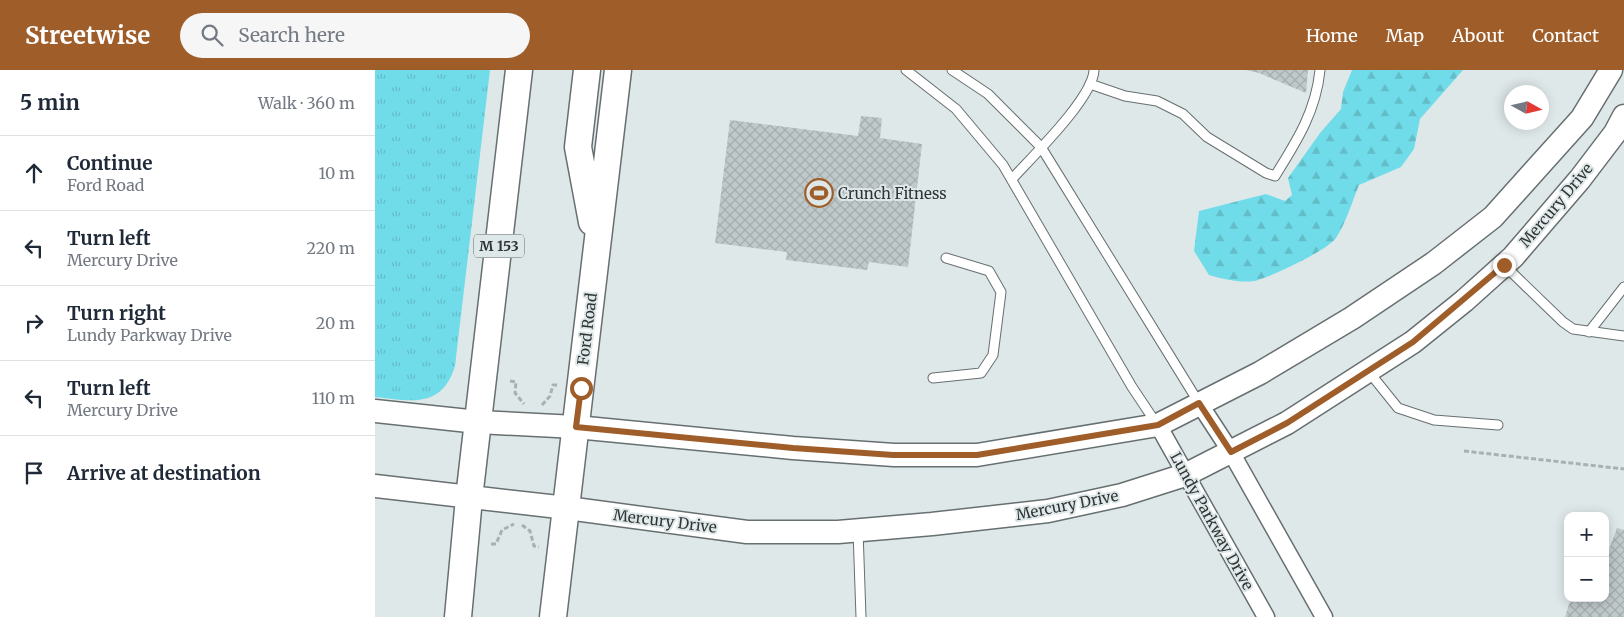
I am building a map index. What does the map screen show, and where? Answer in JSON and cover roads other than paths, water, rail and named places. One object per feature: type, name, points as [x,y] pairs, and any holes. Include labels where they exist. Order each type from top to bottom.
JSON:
[{"type":"main road","name":"M 153","points":[[458,617],[469,498],[519,70]]},
{"type":"main road","points":[[587,70],[578,147],[597,247]]},
{"type":"main road","name":"Ford Road","points":[[553,617],[618,70]]},
{"type":"street","points":[[375,410],[478,422],[576,427],[793,448],[903,455],[977,455],[1158,425],[1260,372],[1352,318],[1434,263],[1493,217],[1582,118],[1611,70]]},
{"type":"street","name":"Mercury Drive","points":[[375,486],[567,508],[747,532],[858,530],[932,524],[1048,511],[1122,495],[1185,475],[1287,423],[1413,342],[1504,265],[1561,202],[1615,133],[1624,116]]},
{"type":"street","points":[[1199,403],[1231,452],[1323,617]]},
{"type":"street","name":"Lundy Parkway Drive","points":[[1158,425],[1266,617]]},
{"type":"lane","points":[[906,70],[956,109],[1003,165],[1131,387],[1158,425]]},
{"type":"lane","points":[[952,70],[987,94],[1041,147],[1199,403]]},
{"type":"lane","points":[[1012,179],[1082,99],[1090,84],[1094,70]]},
{"type":"lane","points":[[1090,84],[1125,96],[1157,101],[1183,114],[1207,137],[1275,176],[1305,126],[1319,84],[1320,70]]},
{"type":"lane","points":[[933,378],[981,374],[993,355],[1001,292],[989,271],[946,258]]},
{"type":"lane","points":[[1504,265],[1563,322],[1573,329],[1624,336]]},
{"type":"lane","points":[[1589,332],[1624,287]]},
{"type":"lane","points":[[1369,372],[1398,408],[1434,420],[1497,425]]},
{"type":"lane","points":[[858,530],[861,617]]},
{"type":"place","name":"Crunch Fitness","points":[[819,193]]}]
